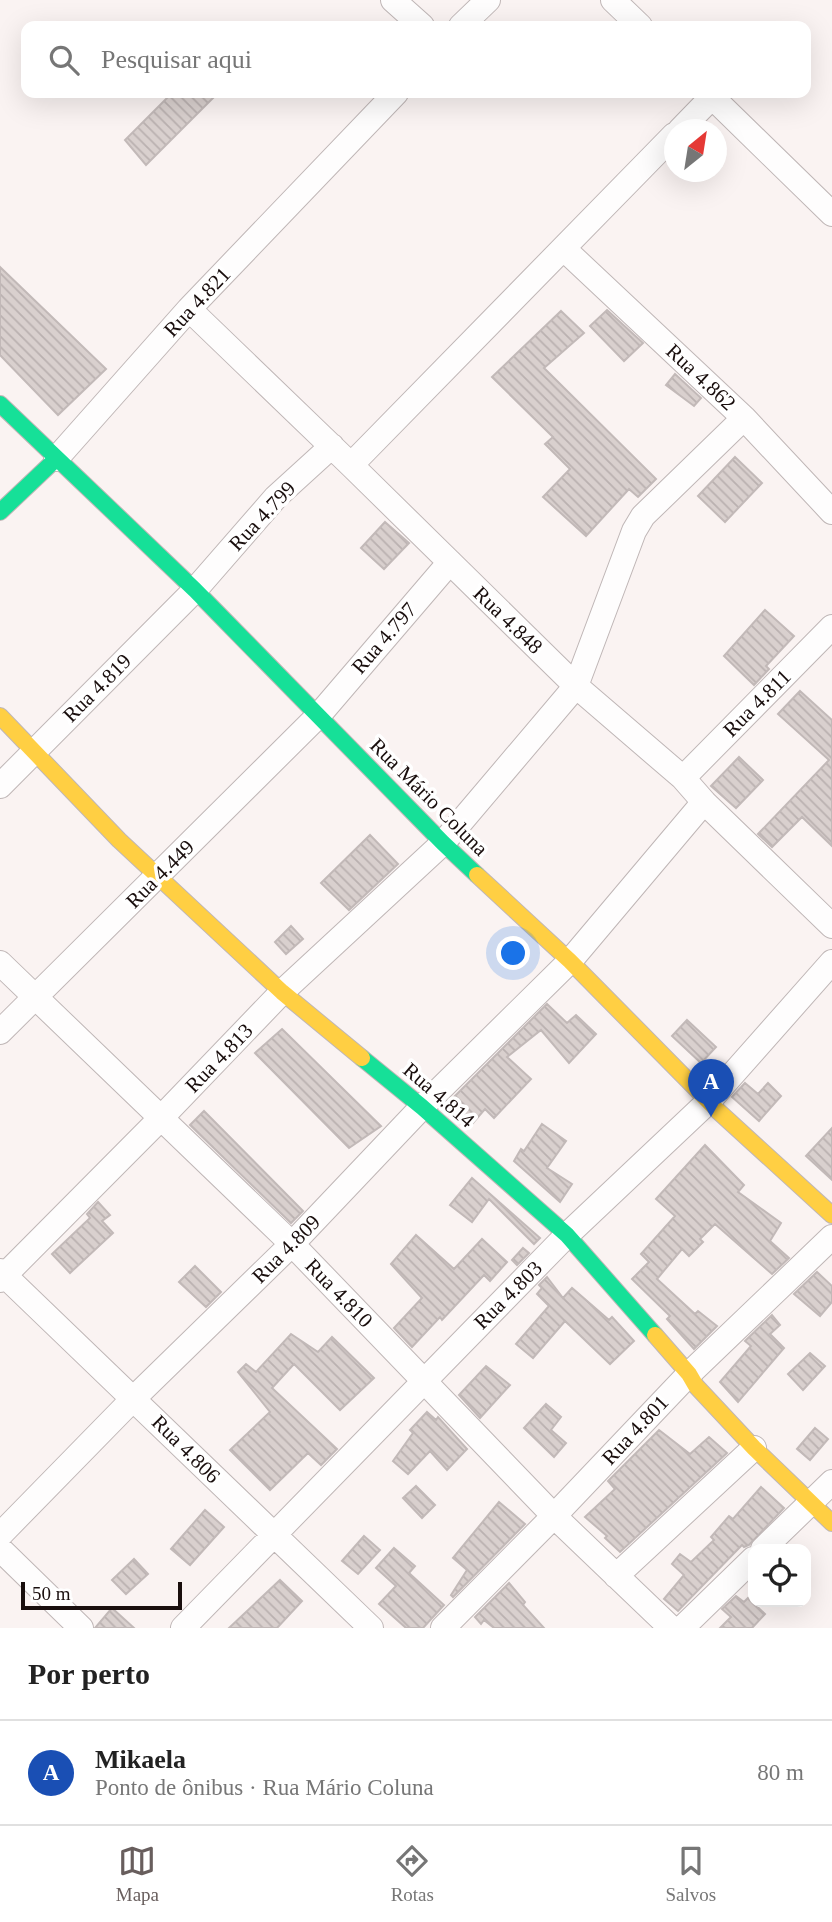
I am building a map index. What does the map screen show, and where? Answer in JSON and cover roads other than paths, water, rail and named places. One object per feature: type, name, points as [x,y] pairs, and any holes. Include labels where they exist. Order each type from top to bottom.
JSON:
[{"type":"street","points":[[393,0],[416,21]]},
{"type":"street","points":[[466,21],[488,0]]},
{"type":"street","points":[[613,0],[635,21]]},
{"type":"street","name":"Rua 4.821","points":[[0,512],[56,459],[189,309],[391,98]]},
{"type":"street","points":[[689,119],[707,98]]},
{"type":"street","points":[[713,98],[832,214]]},
{"type":"street","points":[[351,464],[664,145]]},
{"type":"street","name":"Rua 4.862","points":[[564,248],[744,418],[832,512]]},
{"type":"street","name":"Rua 4.848","points":[[189,309],[576,686],[683,778],[704,802],[832,926]]},
{"type":"street","name":"Rua Mário Coluna","points":[[0,404],[195,590],[443,843],[570,961],[709,1101],[832,1215]]},
{"type":"street","name":"Rua 4.813","points":[[2,1275],[160,1119],[282,992],[443,843],[576,686],[634,531],[651,508],[744,418]]},
{"type":"street","name":"Rua 4.799","points":[[195,590],[276,497],[332,446]]},
{"type":"street","name":"Rua 4.797","points":[[319,715],[450,562]]},
{"type":"street","name":"Rua 4.819","points":[[0,786],[195,590]]},
{"type":"street","name":"Rua 4.811","points":[[683,778],[832,627]]},
{"type":"street","name":"Rua 4.449","points":[[0,1032],[319,715]]},
{"type":"street","name":"Rua 4.814","points":[[0,716],[119,840],[282,992],[422,1107],[567,1236],[689,1374],[696,1386],[832,1523]]},
{"type":"street","name":"Rua 4.809","points":[[0,1535],[134,1398],[292,1244],[422,1107],[570,961],[704,802]]},
{"type":"street","name":"Rua 4.803","points":[[183,1628],[423,1380],[567,1236],[709,1101],[832,962]]},
{"type":"street","name":"Rua 4.810","points":[[0,963],[292,1244],[554,1516],[671,1628]]},
{"type":"street","name":"Rua 4.801","points":[[443,1628],[689,1374],[832,1237]]},
{"type":"street","name":"Rua 4.806","points":[[2,1275],[134,1398],[273,1536],[371,1628]]},
{"type":"street","points":[[616,1576],[754,1447]]},
{"type":"street","points":[[768,1544],[832,1482]]},
{"type":"street","points":[[0,1549],[81,1628]]},
{"type":"street","points":[[682,1628],[748,1564]]},
{"type":"place","name":"Mikaela","points":[[711,1117]]}]
